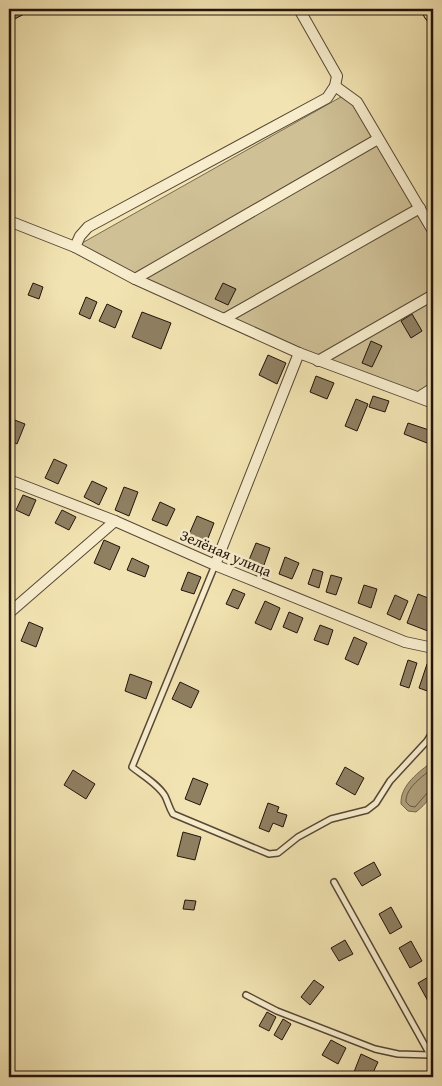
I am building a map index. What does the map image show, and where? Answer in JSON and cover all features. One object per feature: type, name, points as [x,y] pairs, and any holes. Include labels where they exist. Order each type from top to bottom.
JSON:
[{"type":"highway","points":[[430,9],[433,14]]},
{"type":"street","points":[[299,9],[336,81],[357,102],[433,231]]},
{"type":"street","points":[[75,247],[80,236],[88,227],[327,98],[336,81]]},
{"type":"street","points":[[135,278],[378,139]]},
{"type":"street","points":[[224,319],[420,208]]},
{"type":"street","points":[[9,221],[75,247],[135,278],[299,353],[433,403]]},
{"type":"street","points":[[318,361],[433,295]]},
{"type":"street","points":[[215,565],[299,353]]},
{"type":"street","points":[[418,397],[433,388]]},
{"type":"street","name":"Зелёная улица","points":[[9,480],[115,521],[215,565],[405,642],[433,648]]},
{"type":"street","points":[[9,613],[115,521]]},
{"type":"lane","points":[[215,565],[132,767],[158,787],[165,796],[168,808],[173,814],[269,854],[278,853],[298,837],[331,819],[367,810],[376,803],[390,780],[427,741],[433,731]]},
{"type":"lane","points":[[334,882],[431,1058]]},
{"type":"lane","points":[[246,995],[277,1011],[375,1049],[431,1058]]},
{"type":"shaded area","points":[[348,93],[433,236],[433,403],[318,361],[75,247]]},
{"type":"water","points":[[433,761],[433,790],[431,795],[416,812],[408,811],[401,804],[407,785]]},
{"type":"building","points":[[9,9],[26,9],[28,12],[9,22]]},
{"type":"building","points":[[33,283],[43,287],[39,299],[28,295]]},
{"type":"building","points":[[223,283],[236,289],[228,305],[215,299]]},
{"type":"building","points":[[86,297],[97,302],[90,319],[79,314]]},
{"type":"building","points":[[107,304],[122,311],[115,328],[99,321]]},
{"type":"building","points":[[142,312],[171,323],[161,349],[132,337]]},
{"type":"building","points":[[412,314],[422,331],[411,338],[401,321]]},
{"type":"building","points":[[371,341],[382,346],[372,367],[362,363]]},
{"type":"building","points":[[268,355],[286,363],[277,384],[259,375]]},
{"type":"building","points":[[316,376],[334,383],[327,399],[310,392]]},
{"type":"building","points":[[373,396],[389,401],[385,412],[369,407]]},
{"type":"building","points":[[356,399],[368,404],[357,431],[345,426]]},
{"type":"building","points":[[12,419],[25,424],[17,444],[9,440],[9,428]]},
{"type":"building","points":[[408,423],[432,431],[427,443],[404,434]]},
{"type":"building","points":[[54,459],[67,465],[58,484],[45,478]]},
{"type":"building","points":[[92,481],[107,488],[99,505],[84,497]]},
{"type":"building","points":[[124,487],[138,492],[129,516],[115,510]]},
{"type":"building","points":[[23,495],[36,500],[29,516],[16,510]]},
{"type":"building","points":[[160,502],[175,509],[167,526],[152,520]]},
{"type":"building","points":[[62,510],[76,517],[69,530],[55,523]]},
{"type":"building","points":[[197,516],[214,523],[205,546],[187,539]]},
{"type":"building","points":[[104,540],[120,547],[110,570],[94,563]]},
{"type":"building","points":[[256,543],[270,548],[264,565],[249,560]]},
{"type":"building","points":[[285,557],[299,563],[292,579],[279,574]]},
{"type":"building","points":[[132,558],[149,566],[145,577],[127,570]]},
{"type":"building","points":[[313,569],[323,572],[319,588],[308,584]]},
{"type":"building","points":[[188,572],[201,577],[194,594],[181,590]]},
{"type":"building","points":[[331,575],[342,578],[336,595],[326,592]]},
{"type":"building","points":[[364,585],[377,589],[371,608],[358,603]]},
{"type":"building","points":[[233,589],[245,594],[238,609],[226,604]]},
{"type":"building","points":[[418,594],[433,600],[433,633],[407,623]]},
{"type":"building","points":[[395,595],[408,601],[400,620],[387,614]]},
{"type":"building","points":[[265,601],[280,608],[271,630],[255,623]]},
{"type":"building","points":[[289,612],[303,618],[297,633],[283,627]]},
{"type":"building","points":[[29,622],[43,628],[36,647],[21,641]]},
{"type":"building","points":[[320,625],[333,630],[328,645],[314,640]]},
{"type":"building","points":[[354,637],[367,643],[358,665],[345,659]]},
{"type":"building","points":[[408,660],[417,663],[409,688],[400,685]]},
{"type":"building","points":[[427,664],[433,666],[433,683],[430,692],[419,688]]},
{"type":"building","points":[[130,674],[152,682],[146,699],[125,691]]},
{"type":"building","points":[[180,682],[199,691],[191,708],[172,699]]},
{"type":"building","points":[[345,767],[364,778],[355,795],[336,784]]},
{"type":"building","points":[[73,770],[95,784],[86,799],[64,785]]},
{"type":"building","points":[[193,778],[208,784],[200,805],[185,799]]},
{"type":"building","points":[[268,803],[279,807],[277,812],[287,815],[283,827],[273,823],[269,832],[259,828]]},
{"type":"building","points":[[183,832],[201,837],[195,860],[177,856]]},
{"type":"building","points":[[374,862],[381,875],[362,886],[354,873]]},
{"type":"building","points":[[185,900],[196,901],[194,910],[183,909]]},
{"type":"building","points":[[391,907],[402,927],[390,934],[379,914]]},
{"type":"building","points":[[345,940],[353,954],[339,961],[331,948]]},
{"type":"building","points":[[411,941],[422,961],[410,968],[399,948]]},
{"type":"building","points":[[430,976],[433,982],[433,1001],[429,1003],[418,983]]},
{"type":"building","points":[[314,980],[324,987],[310,1005],[301,997]]},
{"type":"building","points":[[267,1012],[276,1017],[269,1031],[259,1026]]},
{"type":"building","points":[[283,1019],[291,1024],[282,1040],[274,1035]]},
{"type":"building","points":[[331,1040],[346,1048],[338,1064],[322,1055]]},
{"type":"building","points":[[361,1054],[378,1062],[371,1077],[354,1072]]}]
